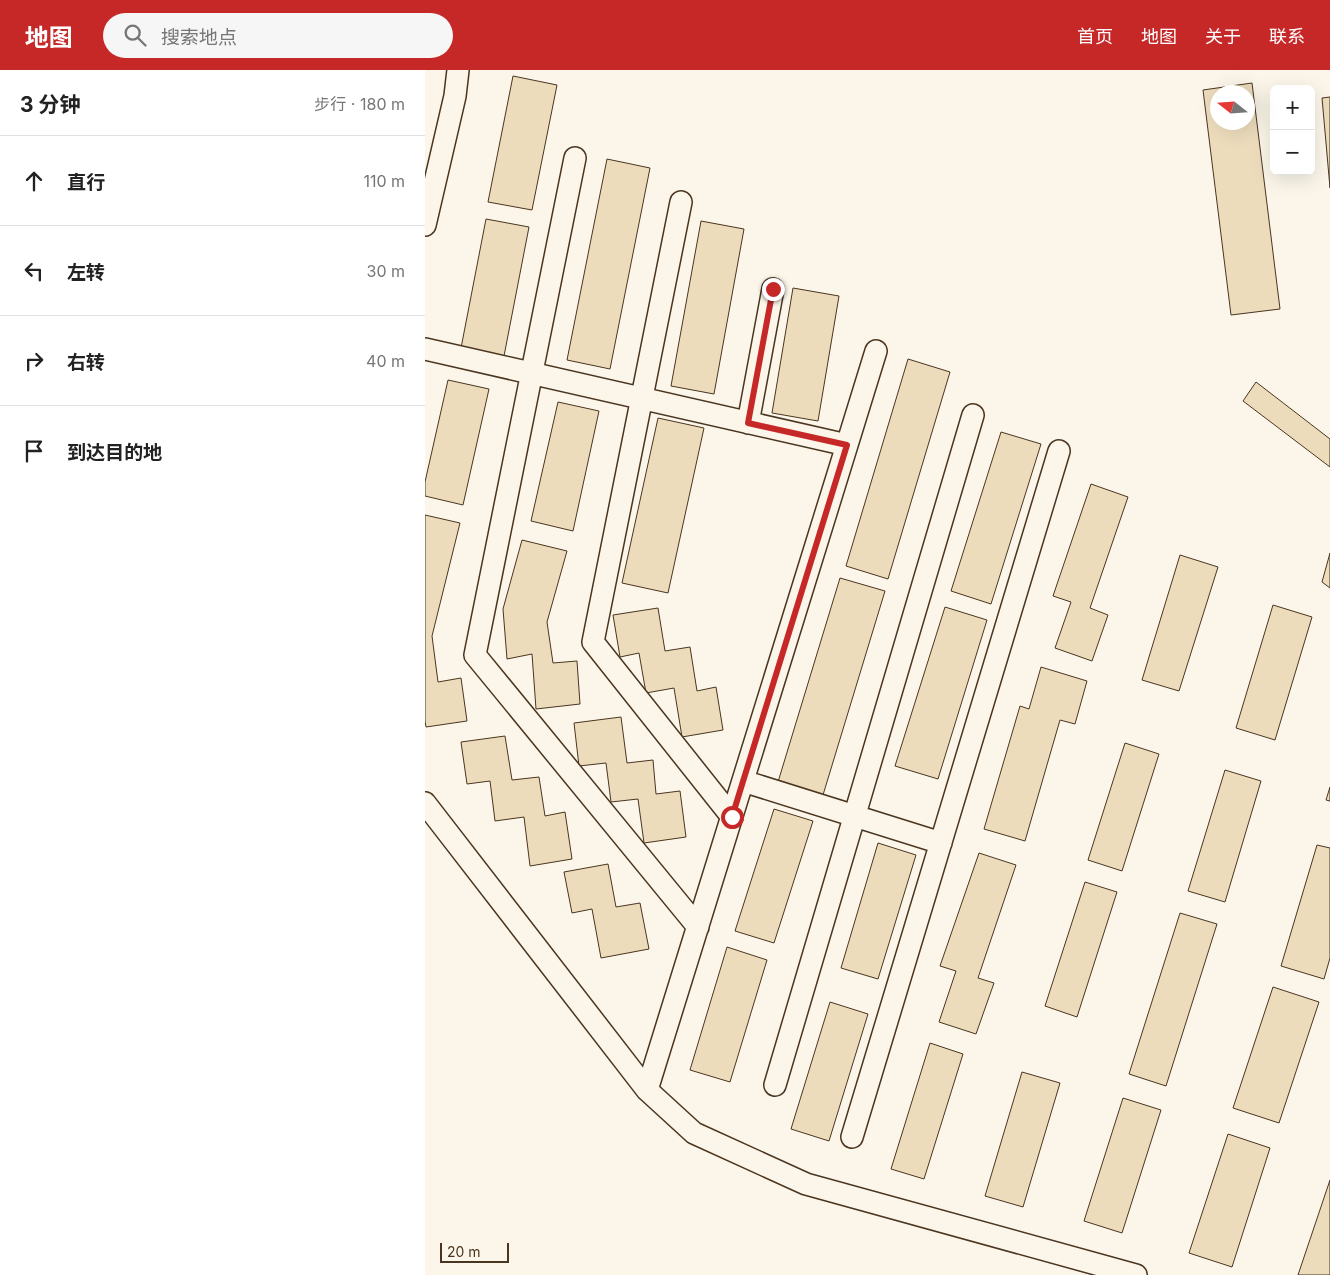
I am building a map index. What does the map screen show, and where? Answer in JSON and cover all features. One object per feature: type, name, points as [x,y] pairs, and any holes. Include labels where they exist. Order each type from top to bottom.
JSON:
[{"type":"street","points":[[425,225],[455,96],[458,70]]},
{"type":"street","points":[[575,158],[475,655],[698,927]]},
{"type":"street","points":[[681,202],[593,642],[732,817]]},
{"type":"street","points":[[748,423],[773,289]]},
{"type":"street","points":[[425,349],[847,445]]},
{"type":"street","points":[[647,1090],[876,351]]},
{"type":"street","points":[[775,1085],[973,415]]},
{"type":"street","points":[[852,1137],[1059,451]]},
{"type":"street","points":[[743,781],[941,842]]},
{"type":"street","points":[[425,803],[647,1090],[694,1133],[807,1184],[1136,1275]]},
{"type":"building","points":[[513,76],[557,85],[532,210],[488,202]]},
{"type":"building","points":[[1210,89],[1210,130],[1255,130],[1255,107],[1280,309],[1231,315],[1203,90]]},
{"type":"building","points":[[1330,97],[1330,188],[1322,98]]},
{"type":"building","points":[[607,159],[650,168],[610,369],[567,360]]},
{"type":"building","points":[[486,219],[529,227],[504,356],[461,348]]},
{"type":"building","points":[[701,221],[744,229],[714,394],[671,386]]},
{"type":"building","points":[[793,288],[839,296],[818,421],[772,413]]},
{"type":"building","points":[[908,359],[950,372],[888,579],[846,566]]},
{"type":"building","points":[[448,380],[489,389],[463,505],[425,496],[425,482]]},
{"type":"building","points":[[1256,382],[1330,439],[1330,467],[1243,401]]},
{"type":"building","points":[[558,402],[599,411],[573,531],[531,521]]},
{"type":"building","points":[[658,418],[704,428],[668,593],[622,583]]},
{"type":"building","points":[[1001,432],[1041,444],[991,604],[951,591]]},
{"type":"building","points":[[1091,484],[1128,497],[1090,608],[1108,615],[1092,661],[1055,648],[1071,602],[1053,596]]},
{"type":"building","points":[[425,515],[460,523],[432,636],[438,682],[461,678],[467,721],[426,727],[425,721]]},
{"type":"building","points":[[522,540],[567,551],[547,622],[553,663],[577,661],[580,704],[536,709],[532,654],[507,659],[503,609]]},
{"type":"building","points":[[1330,553],[1330,588],[1322,582]]},
{"type":"building","points":[[1180,555],[1218,567],[1179,691],[1142,680]]},
{"type":"building","points":[[840,578],[885,591],[823,795],[778,782]]},
{"type":"building","points":[[1273,605],[1312,617],[1275,740],[1236,728]]},
{"type":"building","points":[[945,607],[987,620],[938,779],[895,766]]},
{"type":"building","points":[[658,608],[665,651],[690,647],[697,691],[716,687],[723,730],[682,737],[674,688],[646,693],[639,653],[620,657],[613,615]]},
{"type":"building","points":[[1041,667],[1087,681],[1075,724],[1060,720],[1025,841],[984,829],[1020,706],[1029,709]]},
{"type":"building","points":[[621,717],[627,763],[653,760],[656,794],[680,791],[686,837],[644,843],[638,799],[611,802],[606,763],[579,766],[574,723]]},
{"type":"building","points":[[505,736],[512,780],[539,777],[545,816],[565,812],[572,859],[530,866],[524,817],[495,821],[490,781],[467,784],[461,742]]},
{"type":"building","points":[[1125,743],[1159,754],[1122,871],[1088,860]]},
{"type":"building","points":[[1225,770],[1261,781],[1225,902],[1188,891]]},
{"type":"building","points":[[1330,787],[1330,801],[1326,800]]},
{"type":"building","points":[[774,809],[813,821],[774,943],[735,931]]},
{"type":"building","points":[[878,843],[916,855],[878,979],[841,968]]},
{"type":"building","points":[[1317,845],[1330,848],[1330,958],[1324,979],[1281,966]]},
{"type":"building","points":[[979,853],[1016,865],[978,978],[994,983],[976,1034],[939,1022],[956,971],[940,966]]},
{"type":"building","points":[[608,864],[616,907],[640,903],[649,949],[601,958],[592,909],[572,913],[564,872]]},
{"type":"building","points":[[1085,882],[1117,892],[1077,1017],[1045,1006]]},
{"type":"building","points":[[1180,913],[1217,924],[1166,1086],[1129,1074]]},
{"type":"building","points":[[727,947],[767,960],[730,1082],[690,1070]]},
{"type":"building","points":[[1273,987],[1319,1002],[1279,1123],[1233,1108]]},
{"type":"building","points":[[830,1002],[868,1014],[829,1141],[791,1129]]},
{"type":"building","points":[[930,1043],[963,1054],[924,1179],[891,1169]]},
{"type":"building","points":[[1022,1072],[1060,1083],[1023,1207],[985,1196]]},
{"type":"building","points":[[1123,1098],[1161,1110],[1122,1233],[1084,1221]]},
{"type":"building","points":[[1228,1134],[1270,1148],[1232,1267],[1189,1253]]},
{"type":"building","points":[[1330,1180],[1330,1275],[1298,1275]]},
{"type":"route","points":[[732,817],[847,445],[748,423],[773,289]]}]
